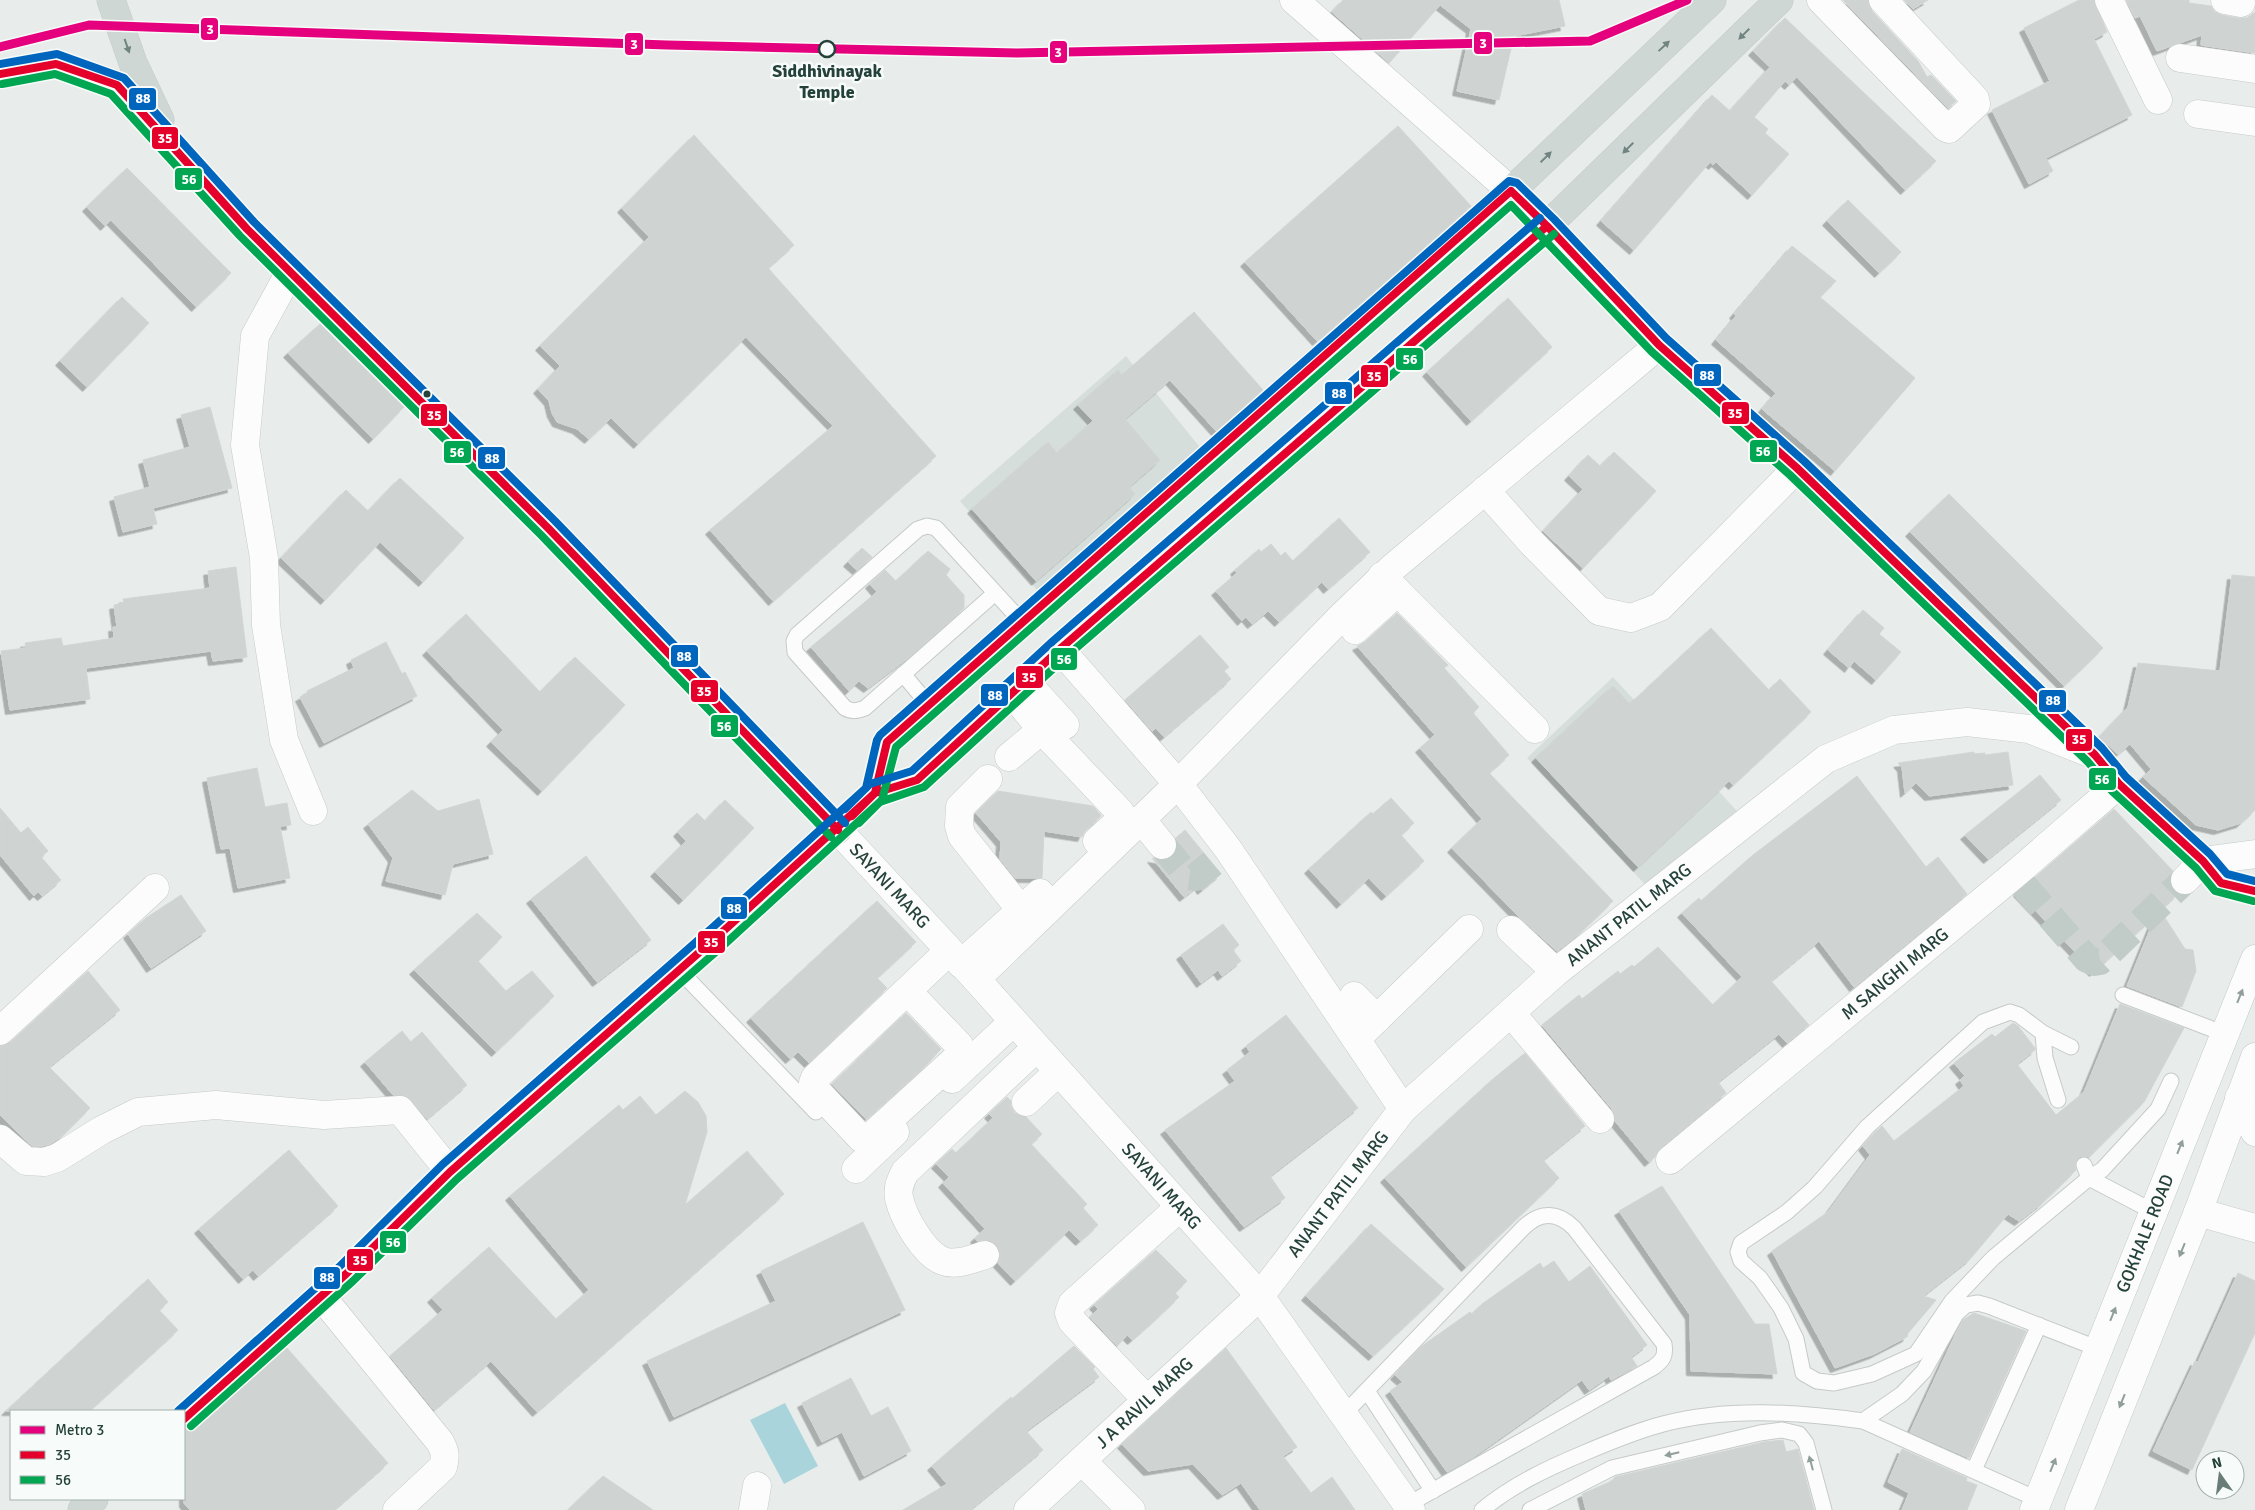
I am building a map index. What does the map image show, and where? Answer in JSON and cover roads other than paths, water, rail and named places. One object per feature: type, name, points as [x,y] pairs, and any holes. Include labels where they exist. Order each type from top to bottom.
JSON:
[{"type":"main road","points":[[111,0],[132,63],[175,151]]},
{"type":"main road","points":[[875,793],[887,742],[1511,191],[1712,0]]},
{"type":"main road","points":[[185,1418],[346,1274],[450,1172],[838,830],[875,793],[917,780],[1060,649],[1547,226],[1778,0]]},
{"type":"main road","name":"SAYANI MARG","points":[[0,74],[56,64],[117,85],[175,151],[290,272],[548,528],[838,830]]},
{"type":"main road","points":[[82,1510],[93,1500]]},
{"type":"street","points":[[1294,0],[1511,191],[1547,226],[1659,345],[1798,468],[2095,755],[2119,784],[2204,861],[2221,883],[2255,891]]},
{"type":"street","points":[[1822,0],[1944,127],[1950,129],[1976,104],[1975,99],[1883,0]]},
{"type":"street","points":[[2109,0],[2158,100]]},
{"type":"street","points":[[2180,58],[2255,69]]},
{"type":"street","points":[[2198,114],[2255,122]]},
{"type":"street","points":[[290,272],[255,336],[245,444],[264,558],[266,625],[284,740],[313,811]]},
{"type":"street","points":[[907,991],[958,1045],[960,1052],[958,1057],[869,1138],[864,1139],[814,1088],[815,1078],[907,991],[962,965],[1141,819],[1352,626],[1390,584],[1485,490],[1659,345]]},
{"type":"street","points":[[1485,490],[1532,543],[1599,611],[1631,618],[1660,607],[1798,468]]},
{"type":"street","points":[[1390,584],[1535,729]]},
{"type":"street","points":[[1060,649],[1178,784],[1222,855],[1356,1039],[1403,1109]]},
{"type":"street","points":[[962,965],[1119,821],[1120,812],[1055,724],[1018,687]]},
{"type":"street","name":"ANANT PATIL MARG","points":[[1260,1296],[1403,1109],[1556,972],[1826,759],[1894,730],[1967,722],[2028,729],[2095,755]]},
{"type":"street","points":[[1009,758],[1055,724]]},
{"type":"street","points":[[988,780],[960,807],[959,826],[962,836],[1021,910]]},
{"type":"street","name":"M SANGHI MARG","points":[[1670,1160],[2019,880],[2119,784]]},
{"type":"street","points":[[1141,819],[1162,845]]},
{"type":"street","name":"SAYANI MARG","points":[[838,830],[1260,1296],[1409,1508]]},
{"type":"street","points":[[2184,880],[2204,861],[2255,854]]},
{"type":"street","points":[[0,1031],[155,888]]},
{"type":"street","points":[[1356,1039],[1470,929]]},
{"type":"street","points":[[1511,930],[1556,972]]},
{"type":"street","name":"GOKHALE ROAD","points":[[2037,1505],[2255,959]]},
{"type":"street","points":[[1354,996],[1377,1019]]},
{"type":"street","points":[[1511,1013],[1600,1120]]},
{"type":"street","points":[[856,1169],[1013,1022]]},
{"type":"street","points":[[985,1255],[964,1262],[943,1261],[926,1250],[903,1211],[898,1197],[899,1184],[905,1172],[1036,1048]]},
{"type":"street","points":[[2079,1510],[2198,1212],[2255,1057]]},
{"type":"street","points":[[1026,1102],[1058,1072]]},
{"type":"street","points":[[2239,1098],[2255,1132]]},
{"type":"street","points":[[0,1139],[26,1161],[44,1162],[57,1158],[102,1130],[138,1112],[216,1105],[324,1115],[400,1110],[450,1172]]},
{"type":"street","points":[[1147,1400],[1072,1321],[1069,1313],[1072,1304],[1180,1207]]},
{"type":"street","points":[[2198,1212],[2255,1228]]},
{"type":"street","points":[[321,1296],[440,1442],[445,1451],[446,1458],[443,1467],[397,1510]]},
{"type":"street","name":"J A RAVIL MARG","points":[[1028,1510],[1260,1296]]},
{"type":"street","points":[[1082,1461],[1131,1510]]},
{"type":"lane","points":[[994,594],[864,708],[849,711],[795,652],[794,641],[797,635],[918,528],[927,526],[936,528],[994,594],[1022,622]]},
{"type":"lane","points":[[904,674],[928,704]]},
{"type":"lane","points":[[679,970],[816,1112]]},
{"type":"lane","points":[[2123,995],[2225,1034]]},
{"type":"lane","points":[[2071,1047],[2043,1033],[2019,1015],[2010,1012],[1983,1022],[1867,1127],[1815,1187],[1787,1212],[1741,1243],[1738,1252],[1741,1261],[1760,1278],[1781,1308],[1796,1339],[1803,1373],[1817,1381],[1834,1383],[1872,1374],[1916,1354],[1952,1301],[1994,1258],[2086,1172],[2102,1170],[2158,1109],[2171,1081]]},
{"type":"lane","points":[[2043,1033],[2045,1058],[2058,1100]]},
{"type":"lane","points":[[2086,1172],[2154,1212]]},
{"type":"lane","points":[[1343,1414],[1524,1227],[1532,1220],[1545,1217],[1557,1215],[1566,1219],[1664,1344],[1665,1353],[1663,1360],[1654,1367],[1432,1491],[1409,1508]]},
{"type":"lane","points":[[1863,1421],[1902,1394],[1924,1371],[1956,1314],[1966,1305],[1978,1303],[1989,1306],[2099,1348]]},
{"type":"lane","points":[[1974,1470],[2039,1325]]},
{"type":"lane","points":[[1366,1390],[1432,1491]]},
{"type":"lane","points":[[1482,1510],[1494,1500],[1552,1466],[1620,1438],[1663,1424],[1740,1413],[1814,1414],[1863,1421],[1974,1470],[2037,1505]]},
{"type":"lane","points":[[1530,1510],[1612,1468],[1760,1433],[1782,1430],[1799,1434],[1806,1443],[1824,1510]]},
{"type":"water","points":[[785,1403],[818,1466],[784,1484],[750,1420]]},
{"type":"tunnel","points":[[1162,845],[1188,876],[1196,877],[1215,861]]},
{"type":"tunnel","points":[[2023,885],[2087,959],[2094,962],[2100,961],[2185,880]]},
{"type":"metro line","name":"3","points":[[0,47],[89,25],[667,45],[1017,53],[1590,41],[1687,0]]},
{"type":"place","name":"Siddhivinayak Temple","points":[[827,49]]}]
